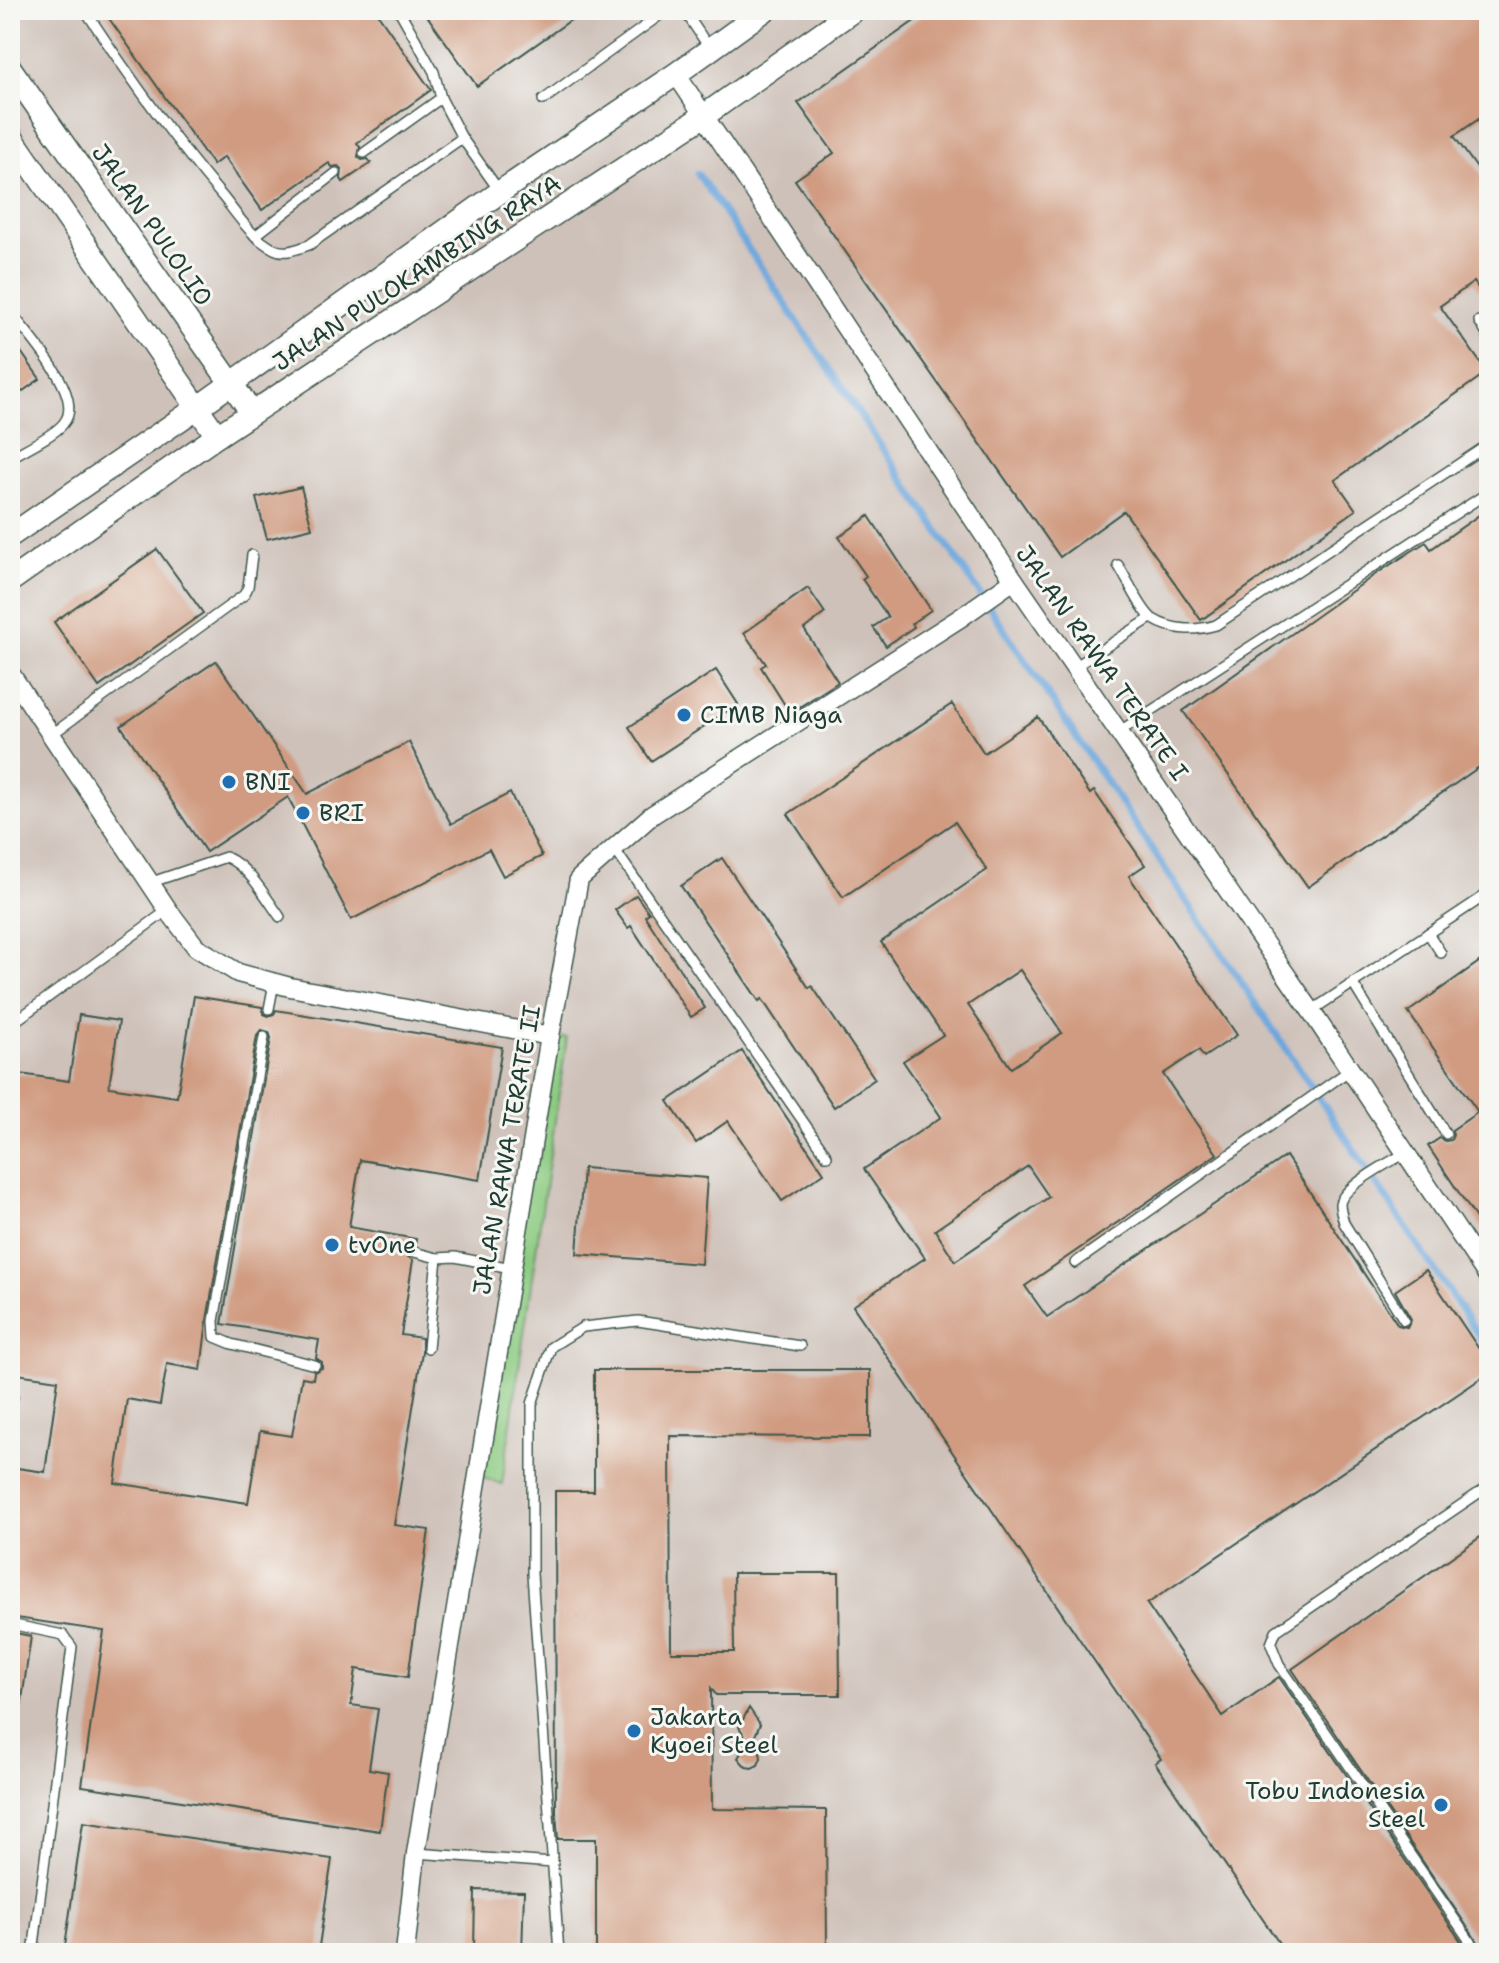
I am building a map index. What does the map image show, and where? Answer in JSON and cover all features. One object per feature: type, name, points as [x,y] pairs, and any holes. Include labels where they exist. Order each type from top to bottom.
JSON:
[{"type":"street","name":"JALAN PULOKAMBING RAYA","points":[[10,536],[765,10]]},
{"type":"street","name":"JALAN PULOKAMBING RAYA","points":[[10,581],[217,436],[705,115],[854,10]]},
{"type":"street","name":"JALAN PULOLIO","points":[[10,68],[252,413]]},
{"type":"street","name":"JALAN RAWA TERATE I","points":[[676,74],[1014,580],[1311,1011],[1489,1278]]},
{"type":"street","points":[[10,135],[217,436]]},
{"type":"street","name":"JALAN RAWA TERATE II","points":[[405,1953],[416,1853],[511,1268],[579,879],[652,815],[960,618],[1014,580]]},
{"type":"street","points":[[10,673],[168,910],[196,947],[218,963],[238,973],[274,983],[550,1036]]},
{"type":"lane","points":[[85,10],[175,138],[255,236],[277,251],[292,251],[309,245],[462,138]]},
{"type":"lane","points":[[399,10],[434,72],[441,98],[462,138],[500,192]]},
{"type":"lane","points":[[543,100],[667,10]]},
{"type":"lane","points":[[684,10],[710,49]]},
{"type":"lane","points":[[364,153],[441,98]]},
{"type":"lane","points":[[1489,140],[1483,149],[1489,164]]},
{"type":"lane","points":[[255,236],[336,173]]},
{"type":"lane","points":[[10,311],[64,383],[69,401],[68,415],[63,424],[10,458]]},
{"type":"lane","points":[[1479,321],[1489,338]]},
{"type":"lane","points":[[1118,565],[1151,618],[1182,629],[1199,630],[1216,625],[1489,444]]},
{"type":"lane","points":[[1120,731],[1489,492]]},
{"type":"lane","points":[[51,735],[244,595],[252,555]]},
{"type":"lane","points":[[1076,666],[1151,618]]},
{"type":"lane","points":[[613,847],[827,1156]]},
{"type":"lane","points":[[149,883],[226,857],[237,862],[248,874],[280,917]]},
{"type":"lane","points":[[1311,1011],[1489,893]]},
{"type":"lane","points":[[10,1025],[168,910]]},
{"type":"lane","points":[[1428,933],[1441,953]]},
{"type":"lane","points":[[269,1009],[274,983]]},
{"type":"lane","points":[[1353,984],[1446,1134]]},
{"type":"lane","points":[[264,1037],[214,1321],[215,1337],[315,1365]]},
{"type":"lane","points":[[1075,1263],[1350,1070]]},
{"type":"lane","points":[[1404,1320],[1344,1223],[1340,1205],[1343,1197],[1378,1168],[1406,1153]]},
{"type":"lane","points":[[414,1252],[511,1268]]},
{"type":"lane","points":[[428,1348],[437,1258]]},
{"type":"lane","points":[[559,1953],[532,1574],[532,1404],[551,1347],[583,1327],[638,1321],[800,1346]]},
{"type":"lane","points":[[1478,1953],[1279,1664],[1271,1644],[1276,1631],[1489,1486]]},
{"type":"lane","points":[[10,1624],[63,1635],[72,1647],[33,1953]]},
{"type":"lane","points":[[416,1853],[553,1863]]},
{"type":"shaded area","points":[[10,10],[1489,10],[1489,1953],[10,1953]]},
{"type":"green space","points":[[550,1036],[567,1038],[502,1484],[477,1476]]},
{"type":"building","points":[[103,10],[375,10],[431,90],[357,143],[360,147],[358,157],[371,163],[343,182],[342,169],[329,163],[262,210],[224,157],[213,165]]},
{"type":"building","points":[[423,10],[585,10],[477,86]]},
{"type":"building","points":[[930,10],[1489,10],[1489,112],[1454,136],[1489,185],[1489,304],[1474,282],[1440,306],[1487,372],[1335,480],[1356,510],[1201,620],[1124,511],[1060,557],[795,180],[834,153],[798,103]]},
{"type":"building","points":[[10,336],[40,379],[10,400]]},
{"type":"building","points":[[301,487],[312,528],[267,539],[256,498]]},
{"type":"building","points":[[1489,508],[1489,760],[1308,887],[1183,711],[1376,574],[1426,542],[1431,549]]},
{"type":"building","points":[[869,516],[931,610],[912,623],[914,627],[886,646],[873,627],[888,617],[862,579],[866,576],[839,537]]},
{"type":"building","points":[[157,549],[203,613],[99,687],[54,622]]},
{"type":"building","points":[[808,588],[825,613],[804,629],[838,682],[790,713],[761,667],[766,664],[744,633]]},
{"type":"building","points":[[216,661],[307,794],[409,742],[451,824],[510,793],[542,856],[503,876],[489,849],[351,920],[288,797],[206,852],[121,726]]},
{"type":"building","name":"CIMB Niaga","points":[[716,670],[738,704],[651,761],[629,727]]},
{"type":"building","points":[[952,704],[984,753],[1038,717],[1090,794],[1094,791],[1145,865],[1129,876],[1237,1035],[1204,1057],[1199,1050],[1163,1074],[1217,1154],[1025,1286],[1047,1317],[1286,1156],[1398,1325],[1407,1327],[1411,1319],[1395,1291],[1426,1270],[1489,1364],[1489,1373],[1147,1604],[1223,1716],[1279,1677],[1469,1953],[1286,1953],[1155,1763],[1161,1759],[853,1306],[925,1258],[864,1169],[941,1117],[903,1061],[943,1035],[881,942],[987,870],[955,822],[843,897],[788,814]],"holes":[[[1020,970],[1062,1033],[1011,1068],[968,1005]],[[1028,1166],[1049,1197],[955,1261],[935,1230]]]},
{"type":"building","points":[[722,858],[809,988],[812,986],[875,1079],[834,1107],[681,886]]},
{"type":"building","points":[[636,895],[649,913],[645,916],[705,1008],[691,1017],[631,926],[628,928],[615,910]]},
{"type":"building","points":[[1489,955],[1489,1238],[1428,1146],[1440,1138],[1451,1140],[1452,1130],[1478,1112],[1408,1012]]},
{"type":"building","points":[[194,996],[262,1007],[268,1016],[276,1010],[502,1047],[480,1180],[360,1160],[349,1227],[416,1239],[415,1245],[409,1246],[407,1251],[408,1257],[413,1260],[401,1335],[422,1338],[394,1525],[429,1530],[408,1677],[356,1669],[351,1705],[378,1709],[369,1769],[388,1772],[380,1831],[82,1786],[104,1631],[10,1617],[10,1467],[45,1472],[58,1380],[10,1373],[10,1085],[14,1073],[69,1081],[79,1015],[119,1021],[109,1087],[177,1097]],"holes":[[[262,1030],[269,1032],[271,1038],[222,1324],[319,1340],[316,1358],[322,1362],[322,1368],[314,1372],[313,1379],[302,1377],[292,1436],[260,1431],[248,1503],[115,1483],[127,1399],[160,1405],[167,1364],[201,1370],[257,1036]]]},
{"type":"building","points":[[742,1051],[824,1173],[782,1201],[728,1121],[696,1143],[668,1101]]},
{"type":"building","points":[[583,1168],[707,1178],[701,1264],[577,1254]]},
{"type":"building","name":"Jakarta Kyoei Steel","points":[[594,1370],[870,1370],[870,1437],[670,1436],[671,1652],[734,1652],[733,1573],[839,1573],[840,1695],[716,1695],[711,1688],[712,1809],[826,1810],[827,1953],[596,1953],[596,1839],[558,1839],[556,1812],[555,1491],[594,1491]]},
{"type":"building","name":"Tobu Indonesia Steel","points":[[1489,1531],[1489,1953],[1485,1953],[1292,1669]]},
{"type":"building","points":[[10,1632],[31,1636],[21,1707],[10,1707]]},
{"type":"building","points":[[749,1708],[760,1724],[752,1743],[761,1758],[758,1765],[752,1768],[746,1767],[738,1758],[748,1741],[739,1727]]},
{"type":"building","points":[[83,1822],[332,1859],[318,1953],[64,1953]]},
{"type":"building","points":[[475,1890],[524,1891],[522,1953],[474,1953]]},
{"type":"waterway","points":[[698,174],[1489,1351]]},
{"type":"place","name":"CIMB Niaga","points":[[684,715]]},
{"type":"place","name":"BNI","points":[[229,782]]},
{"type":"place","name":"BRI","points":[[303,813]]},
{"type":"place","name":"tvOne","points":[[332,1245]]},
{"type":"place","name":"Jakarta Kyoei Steel","points":[[634,1731]]},
{"type":"place","name":"Tobu Indonesia Steel","points":[[1441,1805]]}]
